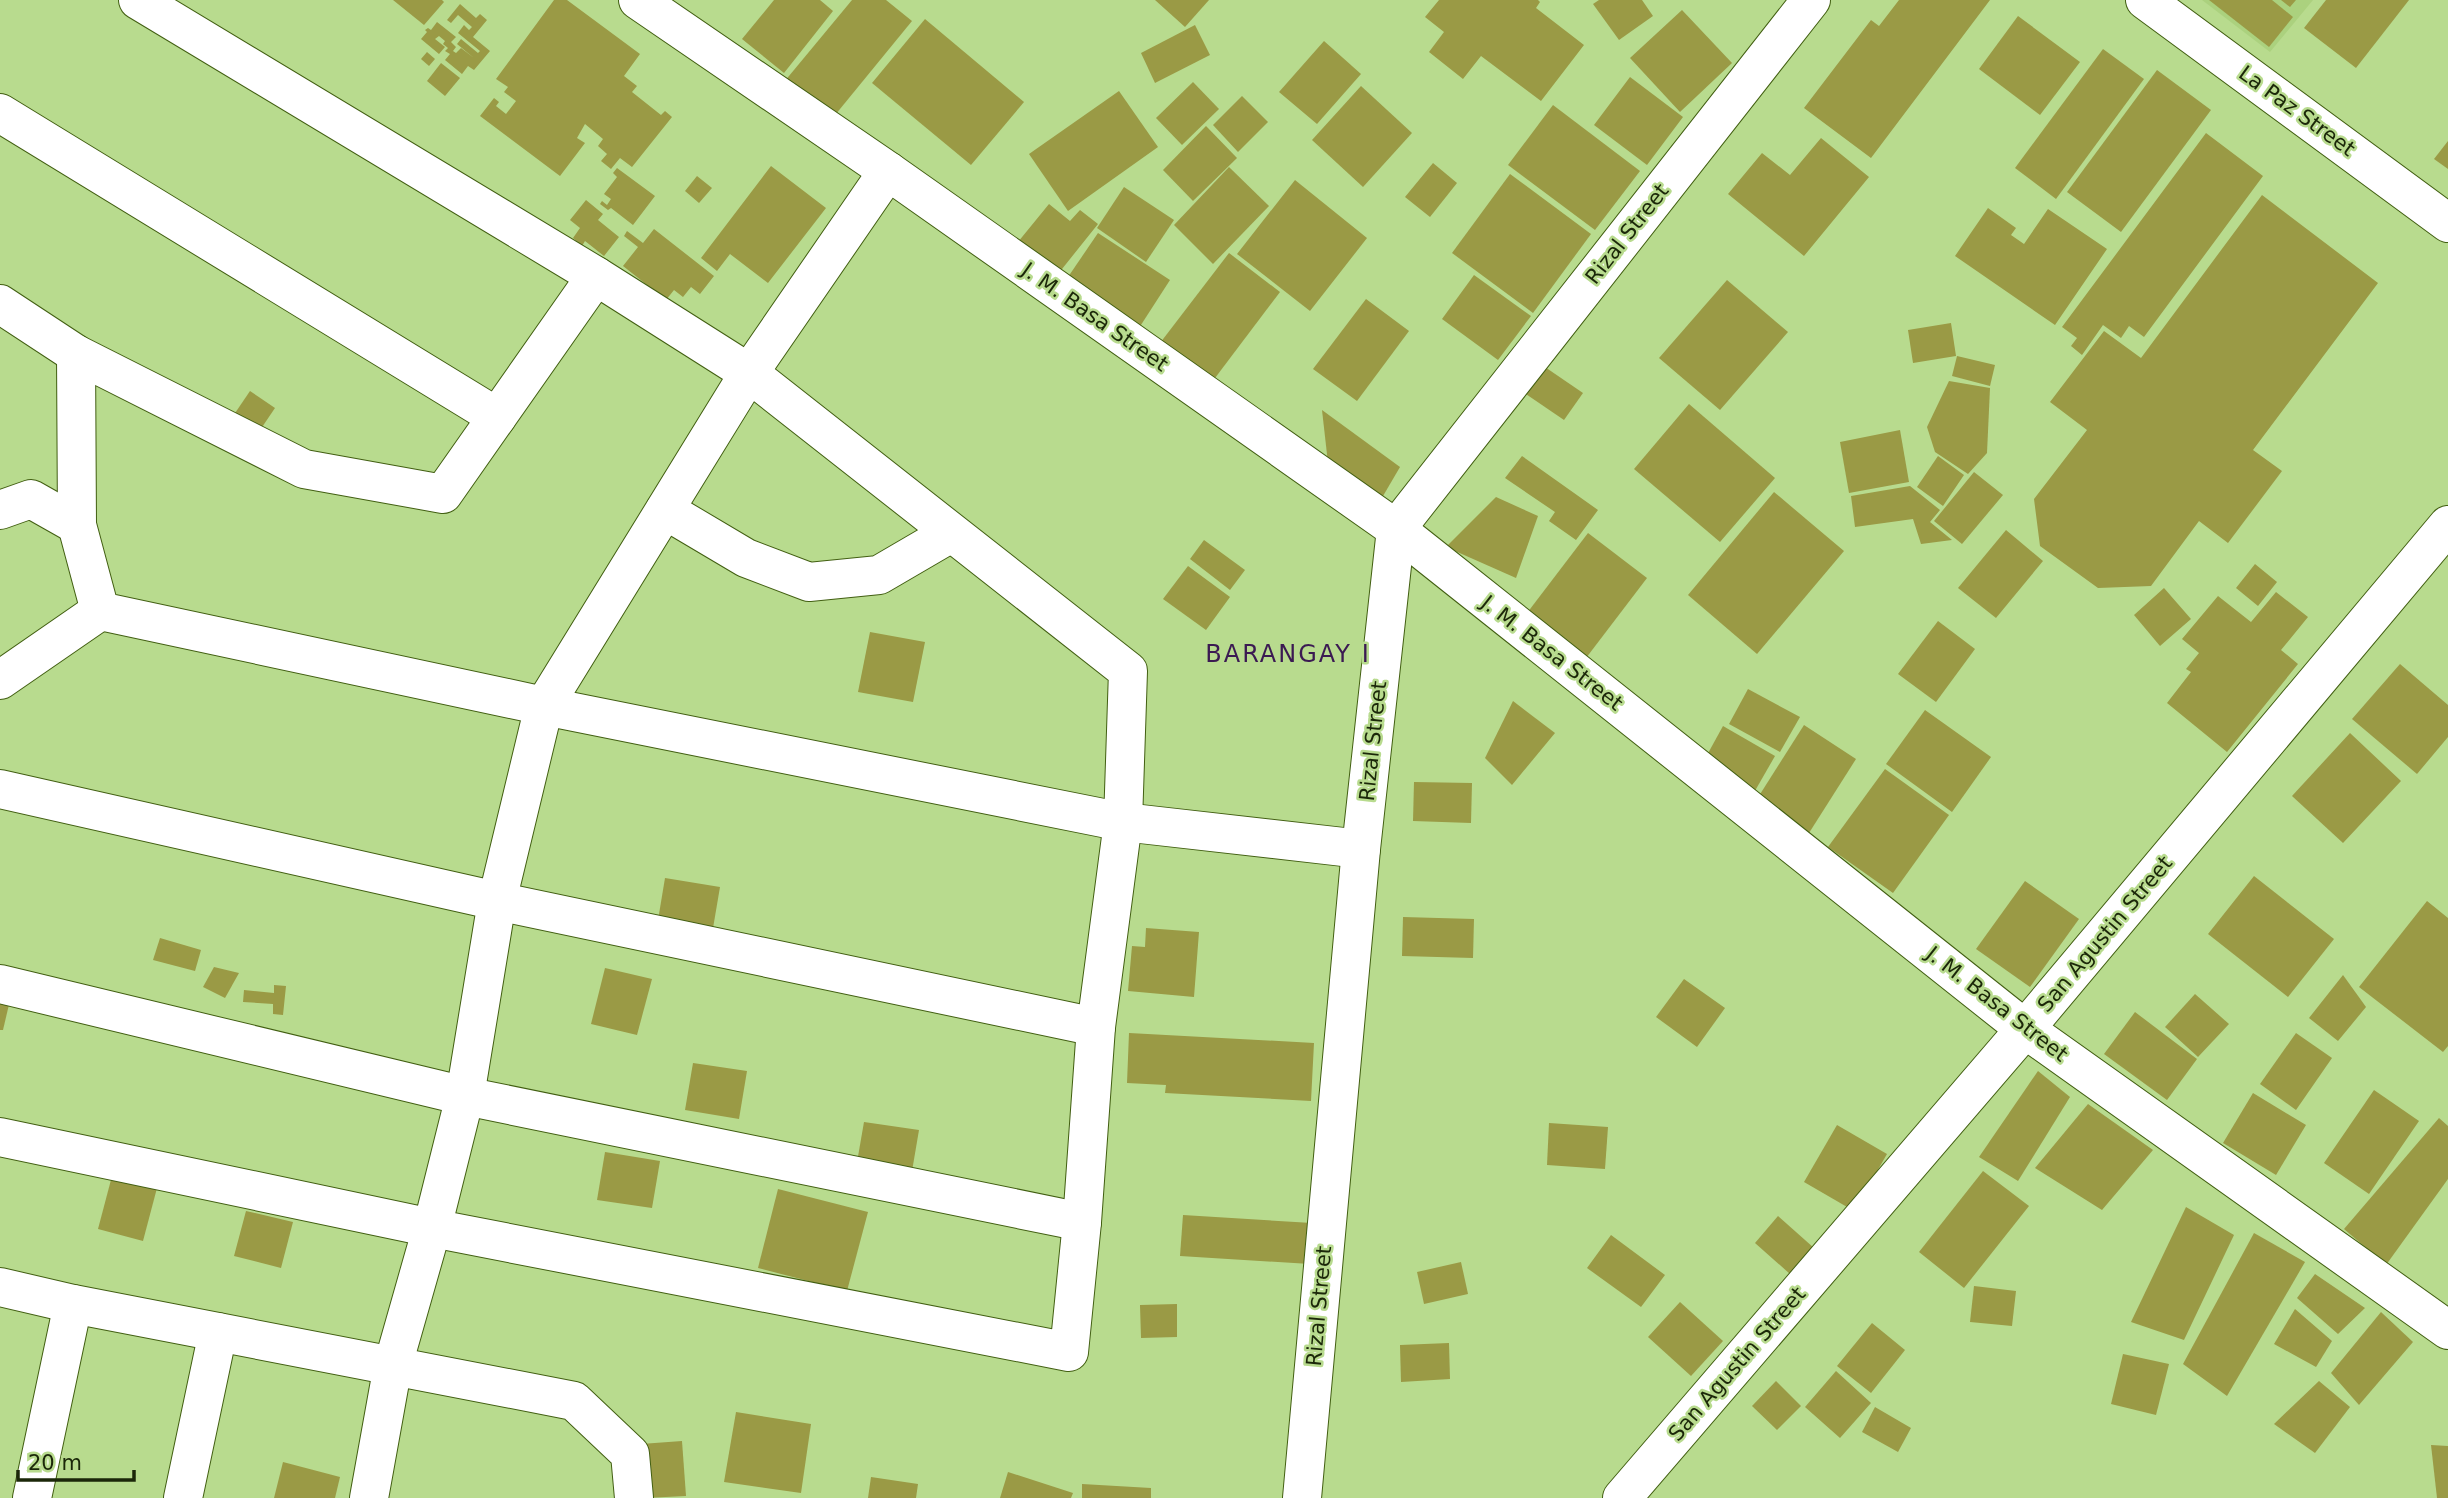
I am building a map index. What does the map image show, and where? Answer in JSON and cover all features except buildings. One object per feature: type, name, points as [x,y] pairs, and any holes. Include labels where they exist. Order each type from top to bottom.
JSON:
[{"type":"street","points":[[0,1137],[432,1228],[1069,1352],[1082,1222],[1096,1027],[1123,822],[1128,671],[748,373],[596,276],[138,0]]},
{"type":"street","name":"J. M. Basa Street","points":[[638,0],[888,171],[1396,529],[2025,1029],[2448,1330]]},
{"type":"street","name":"Rizal Street","points":[[1302,1498],[1361,849],[1396,529],[1811,0]]},
{"type":"street","name":"La Paz Street","points":[[2145,0],[2448,223]]},
{"type":"street","points":[[0,113],[497,417]]},
{"type":"street","points":[[369,1498],[393,1365],[432,1228],[465,1096],[497,901],[544,706],[748,373],[888,171]]},
{"type":"street","points":[[0,304],[76,354],[304,469],[443,494],[596,276]]},
{"type":"street","points":[[76,354],[77,525],[100,611]]},
{"type":"street","points":[[0,510],[31,499],[77,525]]},
{"type":"street","points":[[665,510],[746,558],[809,582],[879,575],[951,533]]},
{"type":"street","name":"San Agustin Street","points":[[1622,1498],[2025,1029],[2448,525]]},
{"type":"street","points":[[0,680],[100,611],[544,706],[1123,822],[1361,849]]},
{"type":"street","points":[[0,789],[497,901],[1096,1027]]},
{"type":"street","points":[[0,984],[465,1096],[1082,1222]]},
{"type":"street","points":[[0,1287],[73,1304],[574,1401],[630,1454],[634,1498]]},
{"type":"street","points":[[33,1498],[73,1304]]},
{"type":"street","points":[[183,1498],[218,1332]]},
{"type":"shaded area","points":[[2202,0],[2313,0],[2270,52]]},
{"type":"district","name":"BARANGAY I","points":[[1288,654]]}]
